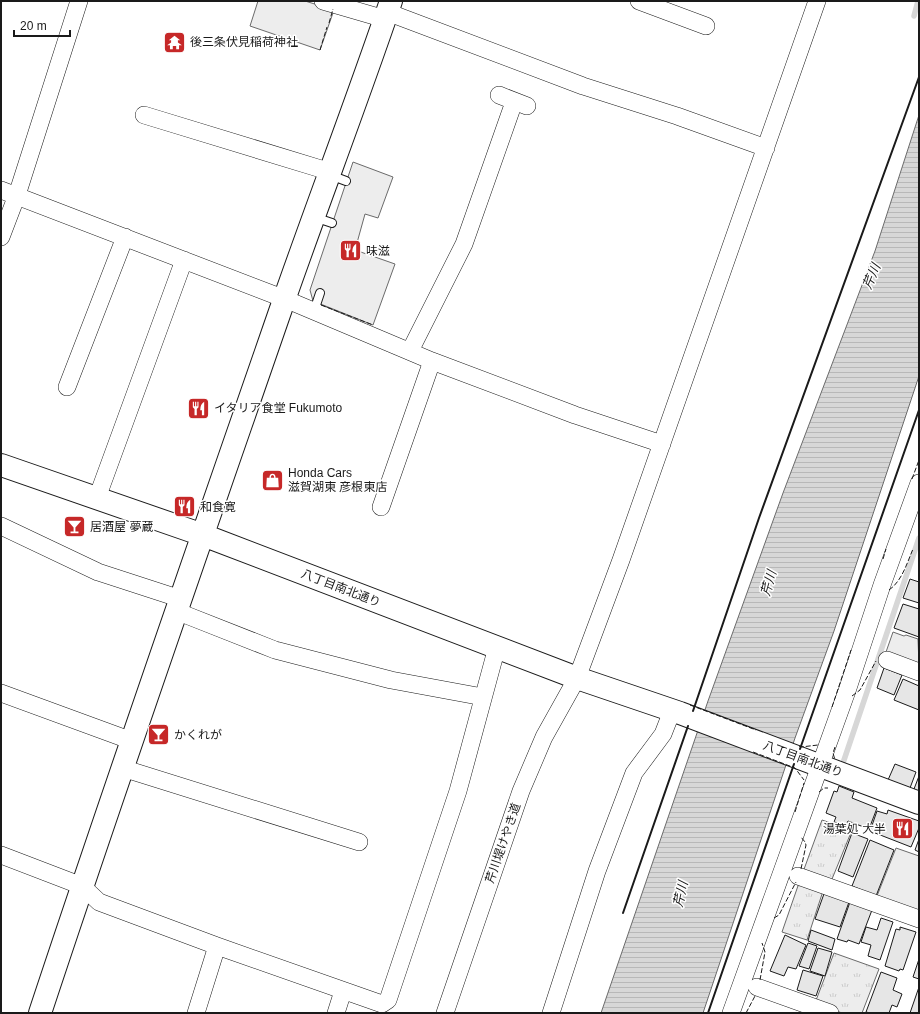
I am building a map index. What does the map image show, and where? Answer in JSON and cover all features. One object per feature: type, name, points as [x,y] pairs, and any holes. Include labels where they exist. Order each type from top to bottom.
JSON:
[{"type":"street","points":[[1,237],[17,195],[79,1]]},
{"type":"street","points":[[639,1],[660,5],[706,26]]},
{"type":"street","name":"芹川堤けやき道","points":[[445,1013],[524,784],[544,737],[577,678],[624,553],[817,1]]},
{"type":"street","points":[[318,2],[388,11],[583,86],[677,116],[766,148]]},
{"type":"street","points":[[40,1013],[122,768],[285,299],[323,220],[388,11]]},
{"type":"street","points":[[410,351],[464,244],[513,101]]},
{"type":"street","points":[[144,115],[336,176]]},
{"type":"street","points":[[1,190],[285,299],[432,361],[575,415],[662,444]]},
{"type":"street","points":[[67,387],[125,237]]},
{"type":"street","points":[[97,498],[184,260]]},
{"type":"street","points":[[381,507],[432,361]]},
{"type":"street","name":"八丁目南北通り","points":[[1,465],[202,535],[577,678],[679,713],[919,803]]},
{"type":"street","points":[[731,1013],[816,764],[847,691],[882,585],[919,483]]},
{"type":"street","points":[[1,526],[98,572],[178,605],[275,650],[391,680],[482,698]]},
{"type":"street","points":[[1,855],[82,886],[99,902],[217,946],[382,1004],[388,1000],[458,791],[482,698],[497,648]]},
{"type":"street","points":[[887,660],[919,672]]},
{"type":"street","points":[[1,694],[132,741]]},
{"type":"street","points":[[551,1013],[597,872],[634,773],[679,713]]},
{"type":"street","points":[[122,768],[359,842]]},
{"type":"street","points":[[798,876],[898,910],[919,919]]},
{"type":"street","points":[[196,1013],[217,946]]},
{"type":"street","points":[[757,986],[830,1013]]},
{"type":"street","points":[[336,1013],[343,991]]},
{"type":"lane","points":[[314,311],[320,293]]},
{"type":"green space","points":[[822,820],[852,830],[830,884],[803,872]]},
{"type":"green space","points":[[800,880],[823,891],[807,940],[782,932]]},
{"type":"green space","points":[[834,953],[879,969],[862,1013],[842,1013],[815,1003]]},
{"type":"shaded area","points":[[258,1],[305,1],[334,10],[320,50],[250,26]]},
{"type":"shaded area","points":[[353,162],[393,177],[378,218],[365,214],[355,250],[395,264],[373,325],[313,301],[310,290]]},
{"type":"shaded area","points":[[893,632],[918,639],[919,665],[886,652]]},
{"type":"shaded area","points":[[896,848],[919,856],[919,916],[875,901]]},
{"type":"water","name":"芹川","points":[[919,115],[919,376],[834,631],[795,738],[703,1013],[601,1013],[708,701],[783,493],[875,251]]},
{"type":"building","points":[[910,579],[919,582],[919,603],[903,598]]},
{"type":"building","points":[[903,604],[919,609],[919,637],[894,628]]},
{"type":"building","points":[[884,668],[902,675],[894,695],[877,688]]},
{"type":"building","points":[[903,679],[919,686],[919,710],[894,700]]},
{"type":"building","points":[[895,764],[916,772],[910,788],[888,780]]},
{"type":"building","points":[[919,776],[919,792],[914,789]]},
{"type":"building","points":[[839,786],[854,792],[852,798],[877,808],[869,829],[848,821],[846,825],[834,822],[836,817],[826,813],[834,791],[837,792]]},
{"type":"building","points":[[888,810],[919,821],[919,828],[911,847],[870,831],[877,811],[887,814]]},
{"type":"building","points":[[852,833],[868,839],[853,877],[838,871]]},
{"type":"building","points":[[919,839],[919,852],[915,850]]},
{"type":"building","points":[[870,840],[894,850],[876,896],[852,886]]},
{"type":"building","points":[[825,891],[849,902],[840,927],[815,919]]},
{"type":"building","points":[[850,902],[872,910],[859,944],[848,940],[847,942],[837,939]]},
{"type":"building","points":[[881,918],[893,922],[880,960],[868,956],[871,945],[861,942],[866,927],[877,930]]},
{"type":"building","points":[[900,927],[916,932],[903,970],[900,969],[899,971],[885,966],[896,929],[900,930]]},
{"type":"building","points":[[811,930],[835,939],[832,950],[808,941]]},
{"type":"building","points":[[785,935],[806,945],[796,969],[788,967],[784,976],[770,971]]},
{"type":"building","points":[[808,943],[817,946],[809,969],[799,966]]},
{"type":"building","points":[[818,948],[832,952],[825,976],[810,971]]},
{"type":"building","points":[[919,959],[919,979],[913,977]]},
{"type":"building","points":[[803,970],[823,976],[816,996],[797,990]]},
{"type":"building","points":[[881,972],[897,978],[893,990],[902,994],[897,1007],[892,1005],[889,1013],[866,1012]]},
{"type":"building","points":[[919,987],[919,1013],[910,1013]]},
{"type":"waterway","points":[[914,16],[918,1]]},
{"type":"waterway","points":[[843,763],[919,538]]},
{"type":"fence","points":[[329,23],[333,9]]},
{"type":"fence","points":[[320,50],[327,27]]},
{"type":"fence","points":[[321,305],[373,325]]},
{"type":"fence","points":[[912,479],[919,460]]},
{"type":"fence","points":[[883,559],[886,549]]},
{"type":"fence","points":[[889,590],[901,577],[913,549]]},
{"type":"fence","points":[[832,707],[851,650]]},
{"type":"fence","points":[[852,696],[860,690],[876,661]]},
{"type":"fence","points":[[690,705],[756,730]]},
{"type":"fence","points":[[799,746],[818,745]]},
{"type":"fence","points":[[835,747],[833,753],[835,760]]},
{"type":"fence","points":[[753,752],[795,768],[804,780]]},
{"type":"fence","points":[[795,812],[804,783]]},
{"type":"fence","points":[[819,792],[824,788],[828,788]]},
{"type":"fence","points":[[801,837],[806,845],[801,869]]},
{"type":"fence","points":[[774,918],[779,915],[796,882]]},
{"type":"fence","points":[[760,980],[765,952],[762,943]]},
{"type":"fence","points":[[746,1013],[755,996]]},
{"type":"wall","points":[[693,711],[759,518],[919,77]]},
{"type":"wall","points":[[800,749],[919,410]]},
{"type":"wall","points":[[623,913],[688,726]]},
{"type":"wall","points":[[708,1013],[794,764]]},
{"type":"place","name":"後三条伏見稲荷神社","points":[[174,42]]},
{"type":"place","name":"味滋","points":[[351,251]]},
{"type":"place","name":"イタリア食堂 Fukumoto","points":[[199,408]]},
{"type":"place","name":"Honda Cars 滋賀湖東 彦根東店","points":[[273,480]]},
{"type":"place","name":"和食寛","points":[[185,507]]},
{"type":"place","name":"居酒屋 夢蔵","points":[[75,527]]},
{"type":"place","name":"かくれが","points":[[159,735]]},
{"type":"place","name":"湯葉処 大半","points":[[902,829]]}]
